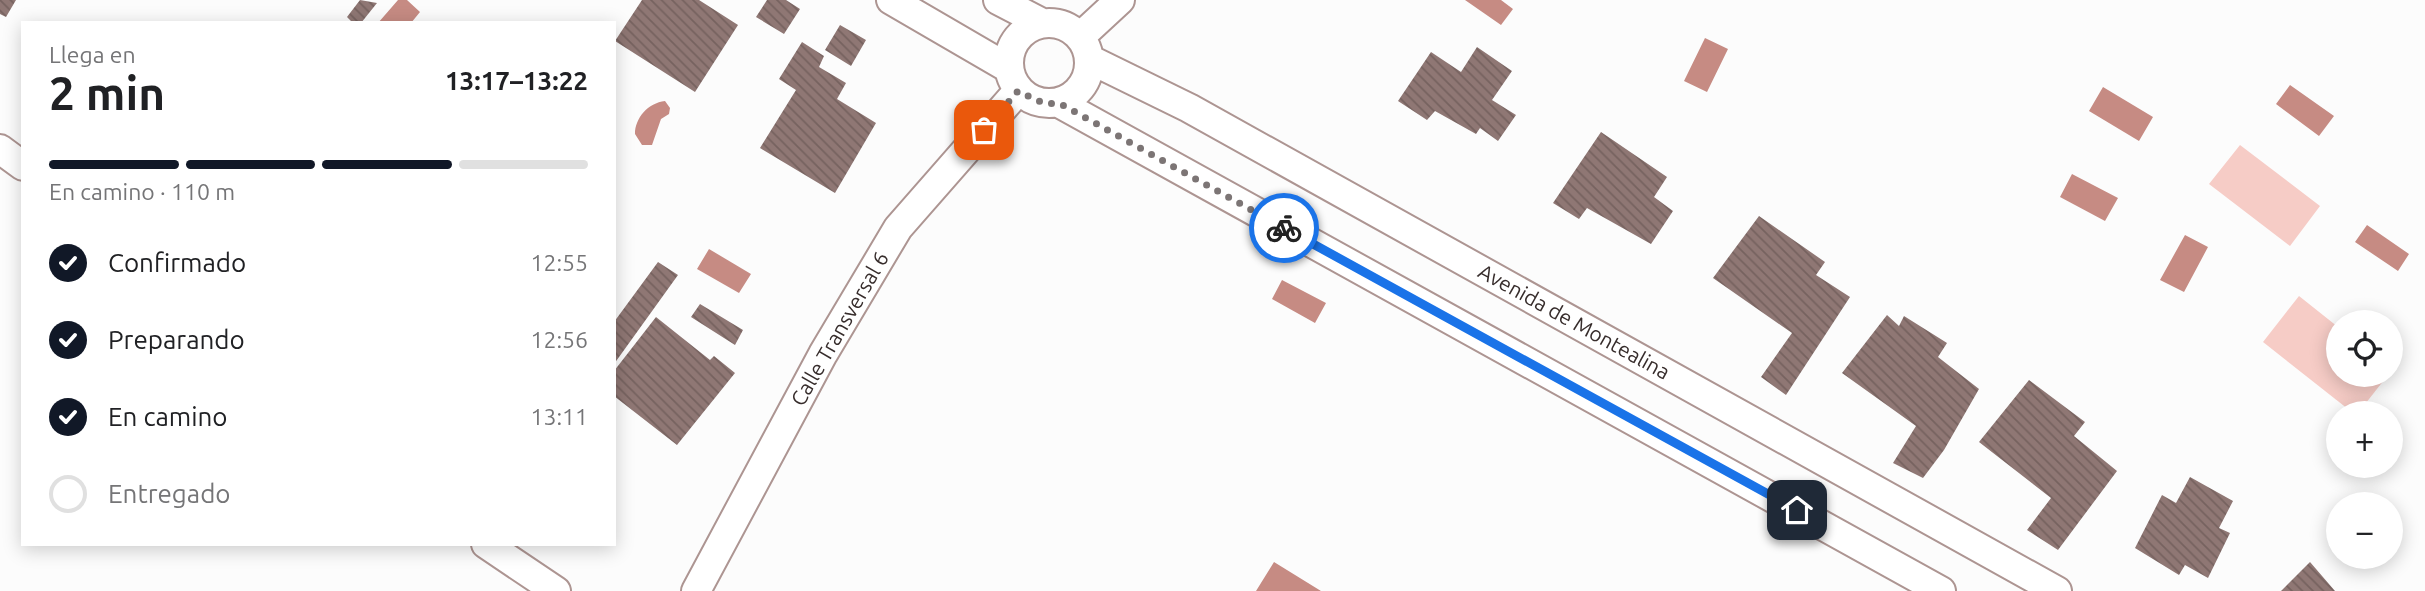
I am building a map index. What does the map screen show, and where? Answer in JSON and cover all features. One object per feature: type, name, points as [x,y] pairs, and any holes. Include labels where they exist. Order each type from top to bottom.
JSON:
[{"type":"street","points":[[891,0],[1045,104],[1059,103],[1082,86],[1084,48],[1119,0]]},
{"type":"street","points":[[998,0],[1042,23],[1069,28],[1084,48]]},
{"type":"street","points":[[1013,80],[1009,52],[1016,39],[1028,29],[1042,23]]},
{"type":"street","name":"Avenida de Montealina","points":[[1084,48],[2057,591]]},
{"type":"street","name":"Calle Transversal 6","points":[[696,591],[823,354],[898,228],[1013,80]]},
{"type":"street","points":[[1059,103],[1941,591]]},
{"type":"street","points":[[0,149],[21,165]]},
{"type":"street","points":[[489,546],[555,591]]},
{"type":"shaded area","points":[[398,0],[407,0],[420,12],[413,21],[380,21]]},
{"type":"shaded area","points":[[1465,0],[1501,0],[1513,9],[1501,25]]},
{"type":"shaded area","points":[[1705,38],[1728,49],[1707,92],[1684,81]]},
{"type":"shaded area","points":[[2290,85],[2334,116],[2319,136],[2276,104]]},
{"type":"shaded area","points":[[2103,87],[2153,117],[2139,141],[2089,111]]},
{"type":"shaded area","points":[[665,101],[670,108],[669,114],[661,119],[652,145],[642,145],[635,134],[637,122],[648,108]]},
{"type":"shaded area","points":[[2240,145],[2320,206],[2290,246],[2209,184]]},
{"type":"shaded area","points":[[2072,174],[2118,198],[2105,221],[2060,197]]},
{"type":"shaded area","points":[[2367,225],[2409,254],[2398,271],[2355,242]]},
{"type":"shaded area","points":[[2185,235],[2208,247],[2184,292],[2160,280]]},
{"type":"shaded area","points":[[709,249],[751,274],[739,293],[697,269]]},
{"type":"shaded area","points":[[1282,280],[1326,303],[1315,323],[1272,299]]},
{"type":"shaded area","points":[[2299,296],[2326,317],[2326,387],[2379,387],[2367,401],[2338,401],[2263,342]]},
{"type":"shaded area","points":[[1274,562],[1321,591],[1256,591]]},
{"type":"building","points":[[0,0],[16,0],[6,17],[0,14]]},
{"type":"building","points":[[360,0],[377,3],[363,21],[351,21],[347,17]]},
{"type":"building","points":[[642,0],[699,0],[738,25],[695,92],[616,39]]},
{"type":"building","points":[[767,0],[786,0],[800,9],[784,34],[756,17]]},
{"type":"building","points":[[840,25],[866,40],[851,66],[825,50]]},
{"type":"building","points":[[802,42],[824,56],[819,67],[846,83],[837,99],[876,123],[835,193],[760,148],[796,90],[779,79]]},
{"type":"building","points":[[1477,47],[1512,71],[1492,100],[1516,115],[1498,141],[1480,128],[1476,134],[1435,111],[1427,120],[1398,101],[1431,52],[1461,72]]},
{"type":"building","points":[[1601,132],[1667,177],[1654,197],[1673,211],[1651,244],[1587,208],[1579,219],[1553,203]]},
{"type":"building","points":[[1759,216],[1825,262],[1816,275],[1850,297],[1786,395],[1761,377],[1792,333],[1713,278]]},
{"type":"building","points":[[658,262],[678,275],[616,361],[616,319]]},
{"type":"building","points":[[700,304],[743,330],[735,345],[691,317]]},
{"type":"building","points":[[1887,315],[1899,326],[1904,316],[1947,343],[1938,357],[1979,389],[1944,450],[1923,478],[1893,463],[1916,426],[1842,373]]},
{"type":"building","points":[[656,317],[710,360],[714,356],[735,373],[677,445],[616,398],[616,368]]},
{"type":"building","points":[[2029,380],[2085,422],[2074,436],[2117,471],[2058,550],[2027,530],[2051,498],[1979,442]]},
{"type":"building","points":[[2190,477],[2233,501],[2219,528],[2230,533],[2208,578],[2185,565],[2179,575],[2135,548],[2162,495],[2176,503]]},
{"type":"building","points":[[2310,562],[2335,591],[2281,591]]},
{"type":"way so far","points":[[984,130],[1018,91],[1045,104],[1059,103],[1284,228]]},
{"type":"route","points":[[1284,228],[1797,510]]}]
